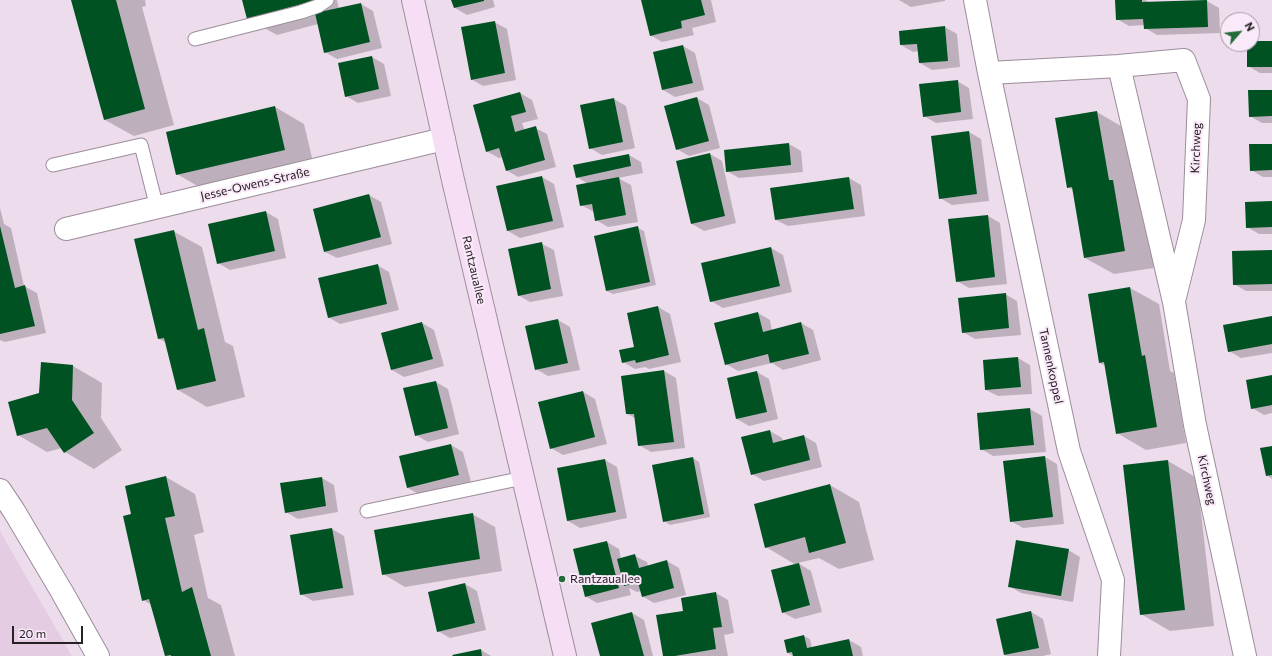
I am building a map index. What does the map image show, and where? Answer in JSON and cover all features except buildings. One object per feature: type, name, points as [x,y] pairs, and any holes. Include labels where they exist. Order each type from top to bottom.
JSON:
[{"type":"main road","name":"Rantzauallee","points":[[413,0],[565,656]]},
{"type":"street","points":[[975,0],[989,73]]},
{"type":"street","name":"Kirchweg","points":[[989,73],[1119,66],[1184,60],[1198,99],[1194,220],[1174,302]]},
{"type":"street","name":"Kirchweg","points":[[1119,66],[1174,302],[1195,425],[1245,656]]},
{"type":"street","name":"Tannenkoppel","points":[[989,73],[1069,451],[1113,580],[1109,656]]},
{"type":"street","name":"Jesse-Owens-Straße","points":[[66,230],[444,139]]},
{"type":"street","points":[[0,490],[14,511],[98,656]]},
{"type":"lane","points":[[195,39],[301,12],[318,6],[327,0]]},
{"type":"lane","points":[[53,166],[141,145],[156,208]]},
{"type":"lane","points":[[367,511],[523,478]]},
{"type":"shaded area","points":[[0,531],[72,656],[0,656]]},
{"type":"place","name":"Rantzauallee","points":[[562,579]]}]
